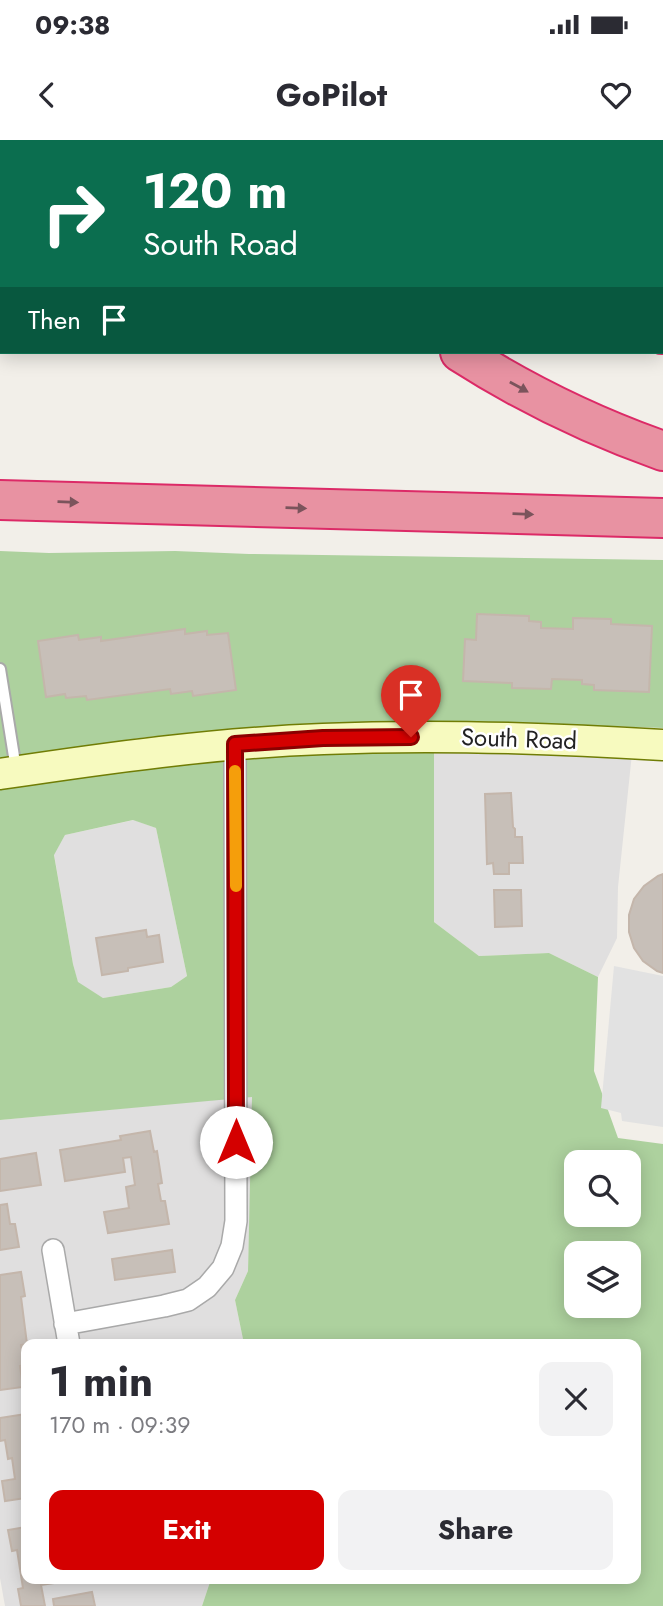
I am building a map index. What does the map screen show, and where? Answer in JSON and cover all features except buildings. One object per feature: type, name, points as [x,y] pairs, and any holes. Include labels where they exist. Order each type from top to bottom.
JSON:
[{"type":"highway","points":[[463,354],[565,411],[663,451]]},
{"type":"highway","points":[[0,500],[663,518]]},
{"type":"main road","name":"South Road","points":[[8,773],[148,753],[323,738],[411,737],[663,745]]},
{"type":"street","points":[[53,1250],[67,1334],[188,1300],[207,1287],[223,1268],[232,1246],[236,1222],[235,744]]},
{"type":"lane","points":[[0,669],[8,773]]},
{"type":"shaded area","points":[[434,737],[633,744],[618,887],[617,938],[598,977],[549,953],[479,956],[434,922]]},
{"type":"shaded area","points":[[134,820],[156,828],[187,976],[171,987],[103,998],[78,983],[54,854],[65,835]]},
{"type":"shaded area","points":[[614,966],[663,976],[663,1127],[622,1121],[621,1113],[601,1108]]},
{"type":"shaded area","points":[[253,1096],[248,1271],[235,1300],[243,1339],[21,1339],[21,1584],[209,1584],[202,1606],[5,1606],[0,1578],[0,1120]]},
{"type":"green space","points":[[0,551],[175,551],[663,560],[663,728],[453,721],[220,730],[148,737],[0,758]]},
{"type":"green space","points":[[434,737],[434,922],[479,956],[549,953],[598,977],[594,1071],[618,1138],[663,1144],[663,1606],[202,1606],[209,1584],[641,1584],[641,1339],[243,1339],[235,1300],[248,1271],[252,1097],[0,1120],[0,774]],"holes":[[[133,820],[156,828],[187,976],[171,987],[103,998],[78,982],[54,855],[65,835]]]},
{"type":"slow traffic","points":[[235,771],[236,886]]},
{"type":"route","points":[[236,1142],[235,744],[323,738],[411,737]]}]
